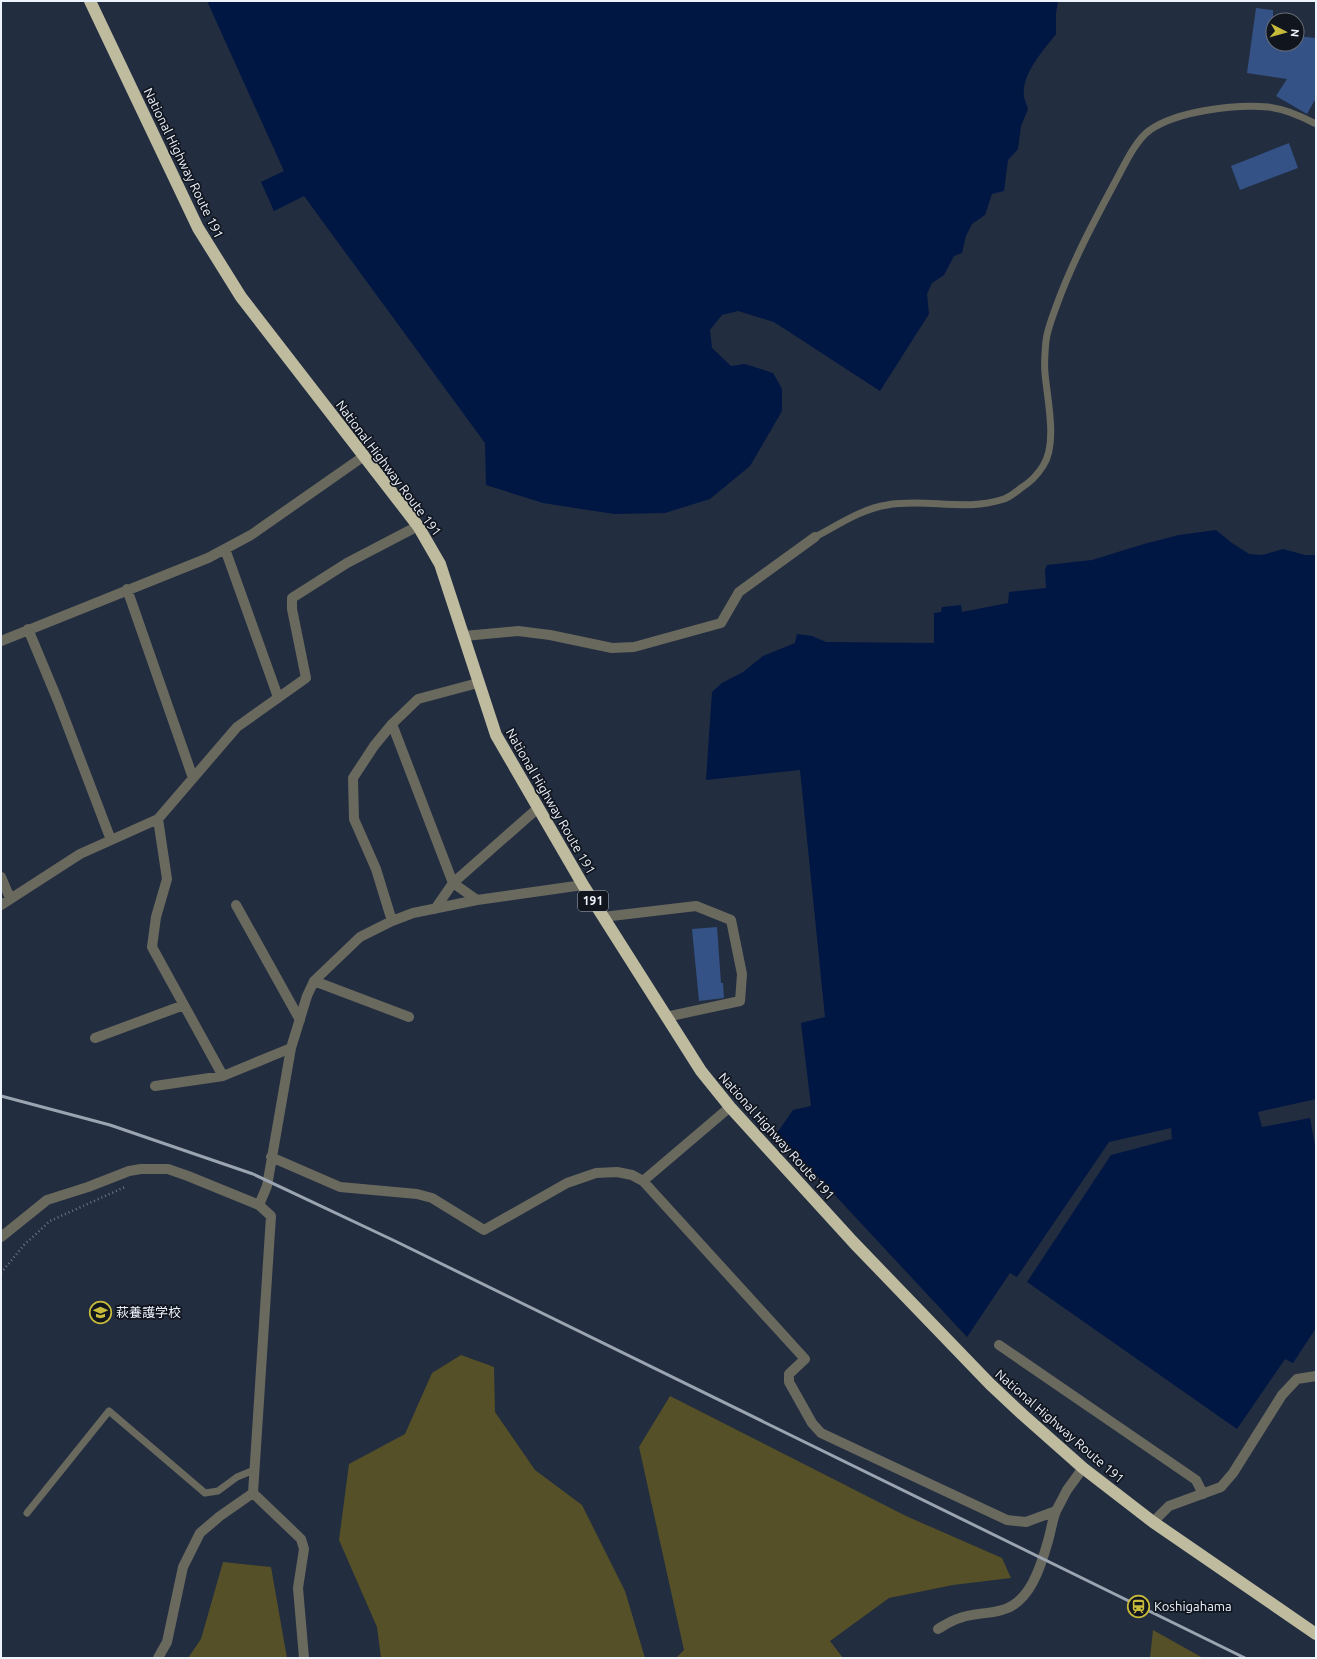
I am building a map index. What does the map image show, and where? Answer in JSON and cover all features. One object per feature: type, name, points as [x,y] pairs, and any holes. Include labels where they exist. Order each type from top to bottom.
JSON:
[{"type":"highway","name":"National Highway Route 191","points":[[90,1],[198,228],[241,297],[418,526],[440,564],[496,735],[583,885],[701,1071],[730,1107],[854,1243],[990,1384],[1084,1468],[1153,1522],[1316,1634]]},
{"type":"street","points":[[1,641],[127,589],[208,558],[251,535],[364,456]]},
{"type":"street","points":[[1,905],[80,854],[158,819],[237,727],[306,678],[292,609],[292,598],[347,563],[418,526]]},
{"type":"street","points":[[464,636],[518,631],[550,635],[612,648],[634,648],[660,641],[699,628],[721,623],[739,592],[815,537]]},
{"type":"street","points":[[225,549],[278,697]]},
{"type":"street","points":[[127,589],[193,778]]},
{"type":"street","points":[[28,629],[58,701],[111,840]]},
{"type":"street","points":[[392,921],[376,869],[354,819],[353,778],[374,746],[392,724],[418,699],[478,683]]},
{"type":"street","points":[[392,724],[453,883],[477,900]]},
{"type":"street","points":[[435,909],[453,883],[538,808]]},
{"type":"street","points":[[158,819],[167,879],[156,917],[152,947],[223,1076]]},
{"type":"street","points":[[1,877],[10,898]]},
{"type":"street","points":[[259,1205],[267,1186],[291,1048],[307,996],[314,982],[360,937],[392,921],[413,913],[477,900],[583,885]]},
{"type":"street","points":[[236,905],[300,1020]]},
{"type":"street","points":[[603,917],[696,906],[731,920],[742,974],[740,1001],[666,1017]]},
{"type":"street","points":[[314,982],[409,1017]]},
{"type":"street","points":[[95,1038],[184,1005]]},
{"type":"street","points":[[155,1086],[223,1076],[291,1048]]},
{"type":"street","points":[[643,1181],[730,1107]]},
{"type":"street","points":[[271,1157],[340,1187],[417,1194],[432,1198],[484,1230],[567,1183],[596,1173],[617,1172],[632,1174],[643,1181],[805,1359],[789,1374],[789,1382],[812,1423],[821,1433],[1007,1520],[1026,1522],[1056,1512]]},
{"type":"street","points":[[1,1237],[47,1200],[88,1187],[129,1171],[141,1169],[168,1170],[174,1172],[259,1205],[271,1216],[253,1493],[301,1539],[304,1549],[298,1588],[304,1658]]},
{"type":"street","points":[[999,1345],[1196,1480],[1203,1494]]},
{"type":"street","points":[[1153,1522],[1169,1506],[1221,1487],[1233,1473],[1282,1395],[1296,1379],[1316,1376]]},
{"type":"street","points":[[938,1629],[960,1618],[1015,1606],[1024,1596],[1037,1573],[1048,1541],[1052,1522],[1067,1490],[1084,1468]]},
{"type":"street","points":[[158,1658],[167,1642],[183,1567],[200,1533],[220,1516],[253,1493]]},
{"type":"lane","points":[[815,537],[856,515],[884,505],[912,502],[970,506],[1006,498],[1027,484],[1044,465],[1050,447],[1050,421],[1045,371],[1046,340],[1050,323],[1061,292],[1083,245],[1132,152],[1148,131],[1164,122],[1198,112],[1229,107],[1269,107],[1301,116],[1316,124]]},
{"type":"lane","points":[[26,1513],[109,1411],[205,1493],[218,1491],[237,1477],[254,1470]]},
{"type":"path","points":[[1,1273],[24,1245],[50,1221],[125,1188],[135,1180],[141,1169]]},
{"type":"shaded area","points":[[461,1355],[494,1367],[495,1412],[535,1470],[582,1505],[625,1591],[645,1658],[381,1658],[377,1627],[339,1540],[349,1464],[405,1434],[432,1373]]},
{"type":"shaded area","points":[[670,1396],[906,1516],[1002,1558],[1011,1578],[953,1585],[889,1598],[830,1641],[843,1658],[676,1658],[684,1650],[639,1447]]},
{"type":"shaded area","points":[[223,1562],[271,1567],[287,1658],[188,1658],[201,1639]]},
{"type":"shaded area","points":[[1153,1630],[1203,1658],[1150,1658]]},
{"type":"water","points":[[207,1],[1058,1],[1056,13],[1056,34],[1039,55],[1029,71],[1026,80],[1024,97],[1028,109],[1021,126],[1018,149],[1008,160],[1004,191],[992,194],[985,215],[972,224],[966,236],[962,253],[954,256],[944,275],[932,283],[927,294],[929,314],[880,391],[774,322],[738,311],[722,315],[710,330],[712,348],[731,366],[745,364],[773,373],[782,389],[782,411],[750,466],[710,499],[665,513],[614,514],[543,503],[486,485],[485,443],[304,196],[274,211],[261,182],[284,171]]},
{"type":"water","points":[[1216,530],[1249,554],[1262,555],[1283,549],[1305,555],[1316,555],[1316,1099],[1258,1112],[1262,1127],[1310,1118],[1316,1151],[1316,1328],[1293,1363],[1285,1359],[1237,1429],[1027,1282],[1111,1155],[1172,1139],[1171,1128],[1109,1142],[1017,1277],[1010,1273],[967,1337],[777,1133],[793,1110],[811,1106],[801,1023],[825,1017],[800,770],[706,780],[712,692],[722,683],[743,672],[763,656],[795,643],[797,634],[812,636],[826,642],[934,643],[934,613],[941,612],[942,607],[961,605],[962,612],[1008,603],[1009,592],[1046,588],[1045,570],[1047,565],[1092,560],[1179,535]]},
{"type":"building","points":[[1256,8],[1273,10],[1273,12],[1265,12],[1265,52],[1305,52],[1305,37],[1316,38],[1316,98],[1307,114],[1276,96],[1287,79],[1247,73]]},
{"type":"building","points":[[1289,143],[1298,168],[1240,190],[1231,166]]},
{"type":"building","points":[[717,927],[721,983],[723,983],[724,998],[699,1001],[692,929]]},
{"type":"railway","points":[[1,1096],[110,1125],[253,1174],[395,1241],[1245,1658]]},
{"type":"place","name":"萩養護学校","points":[[100,1312]]},
{"type":"place","name":"Koshigahama","points":[[1139,1606]]}]
